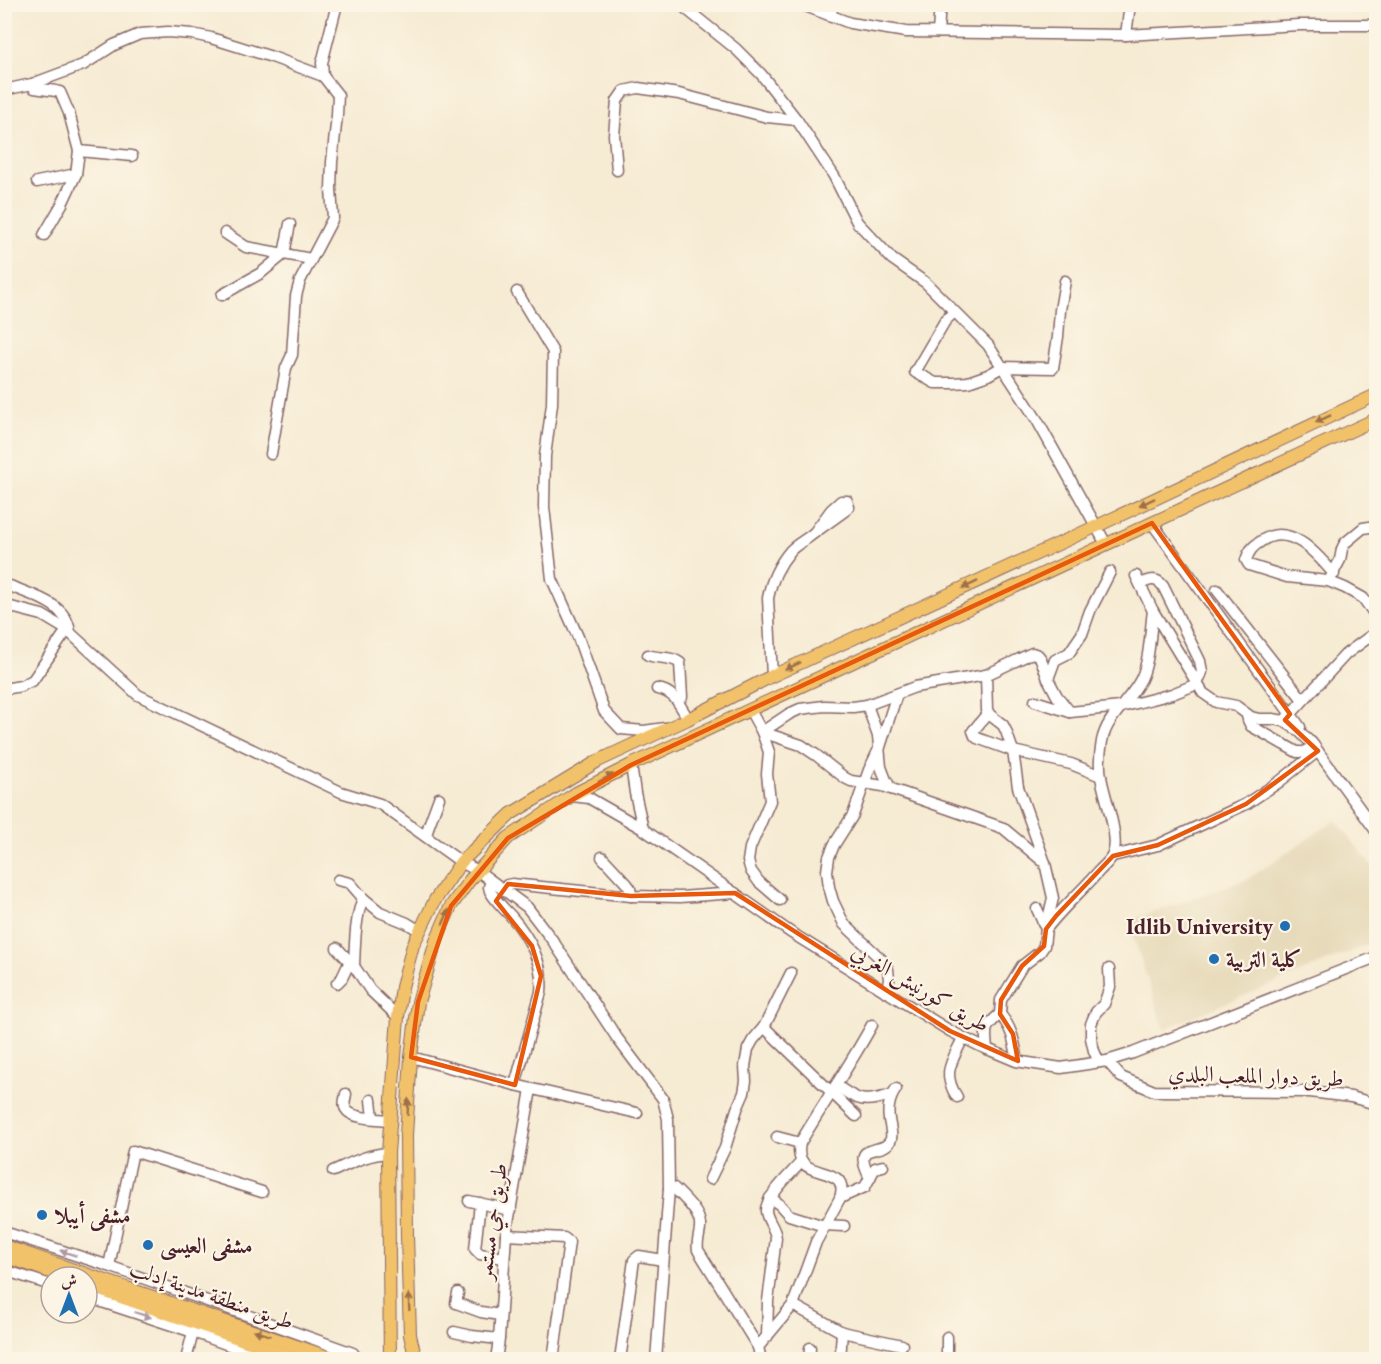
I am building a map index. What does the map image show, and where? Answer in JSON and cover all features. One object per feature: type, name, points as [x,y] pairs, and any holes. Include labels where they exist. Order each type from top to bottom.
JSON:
[{"type":"main road","points":[[390,1359],[388,1154],[398,1017],[405,977],[413,945],[435,900],[461,862],[510,814],[598,761],[772,676],[1377,395]]},
{"type":"main road","points":[[416,1359],[410,1335],[406,1135],[411,1057],[418,1002],[437,938],[451,906],[469,881],[508,838],[572,796],[631,765],[1377,419]]},
{"type":"main road","name":"طريق منطقة مدينة إدلب","points":[[4,1246],[337,1359]]},
{"type":"main road","points":[[4,1256],[39,1268]]},
{"type":"main road","name":"طريق منطقة مدينة إدلب","points":[[99,1289],[300,1359]]},
{"type":"street","points":[[323,76],[322,63],[337,4]]},
{"type":"street","points":[[680,4],[736,49],[761,74],[797,120],[834,176],[857,222],[892,259],[926,283],[988,345],[1036,420],[1106,544]]},
{"type":"street","points":[[800,4],[831,17],[906,32],[1126,35],[1299,26],[1377,25]]},
{"type":"street","points":[[831,17],[832,4]]},
{"type":"street","points":[[938,32],[940,4]]},
{"type":"street","points":[[1126,35],[1130,4]]},
{"type":"street","points":[[4,90],[32,84],[82,65],[114,45],[140,34],[168,32],[211,38],[272,57],[323,76],[338,95],[332,162],[333,218],[300,281],[296,296],[292,355],[286,368],[271,454]]},
{"type":"street","points":[[32,84],[39,90],[56,90],[60,93],[69,113],[79,151],[76,174],[44,235]]},
{"type":"street","points":[[617,170],[614,135],[617,101],[624,91],[638,88],[679,94],[767,117],[797,120]]},
{"type":"street","points":[[79,151],[132,156]]},
{"type":"street","points":[[37,182],[76,174]]},
{"type":"street","points":[[222,295],[261,273],[284,254],[290,224]]},
{"type":"street","points":[[225,233],[246,247],[312,259]]},
{"type":"street","points":[[954,312],[945,321],[915,372],[935,383],[954,383],[968,382],[1002,367],[1053,368],[1065,281]]},
{"type":"street","points":[[518,292],[553,352],[552,404],[545,456],[544,507],[552,579],[578,637],[604,711],[621,729],[644,731],[668,728]]},
{"type":"street","points":[[1152,523],[1287,718],[1316,748],[1377,831]]},
{"type":"street","points":[[1331,577],[1340,560],[1345,543],[1363,528],[1377,526]]},
{"type":"street","points":[[772,676],[769,592],[778,570],[792,549],[813,532]]},
{"type":"street","points":[[1331,577],[1287,577],[1249,565],[1246,560],[1252,548],[1263,539],[1272,535],[1284,534],[1299,541],[1320,558],[1331,577],[1364,598],[1377,616]]},
{"type":"street","points":[[1048,679],[1055,660],[1069,653],[1082,634],[1090,611],[1110,572]]},
{"type":"street","points":[[1035,701],[1070,712],[1121,707],[1172,694],[1197,684],[1202,672],[1200,661],[1163,586],[1153,579],[1138,580],[1153,611],[1197,684],[1203,693],[1211,700],[1236,706],[1247,715],[1259,719],[1287,718],[1346,654],[1377,632]]},
{"type":"street","points":[[4,689],[21,686],[33,680],[68,631],[68,623],[63,614],[50,602],[10,586]]},
{"type":"street","points":[[1217,590],[1303,700]]},
{"type":"street","points":[[4,608],[11,607],[42,615],[68,631],[138,695],[341,792],[381,804],[527,907],[553,941],[617,1038],[663,1099],[668,1119],[669,1189],[656,1359]]},
{"type":"street","points":[[1046,929],[1113,856],[1114,833],[1101,776],[1102,739],[1112,719],[1141,678],[1148,654],[1153,611]]},
{"type":"street","points":[[762,732],[800,709],[867,705],[907,689],[986,675],[1032,653],[1041,658],[1057,696],[1070,712]]},
{"type":"street","points":[[648,655],[675,659],[680,663],[682,697],[677,698]]},
{"type":"street","points":[[986,675],[988,713],[1005,728],[1012,751],[1018,788],[1045,863],[1053,898],[1044,946],[1022,966],[1001,1000],[1000,1014],[1013,1034],[1018,1061]]},
{"type":"street","points":[[657,689],[677,698],[688,718]]},
{"type":"street","points":[[886,992],[889,980],[888,969],[882,960],[844,924],[833,901],[827,871],[834,845],[853,815],[880,747],[897,694]]},
{"type":"street","points":[[867,705],[878,736],[881,767],[891,789]]},
{"type":"street","points":[[750,710],[766,741],[769,757],[770,801],[750,848],[748,861],[751,871],[759,882],[780,900]]},
{"type":"street","points":[[988,713],[974,728],[973,733],[977,738],[1012,751],[1071,764],[1101,776]]},
{"type":"street","points":[[1247,715],[1251,726],[1297,752],[1316,748]]},
{"type":"street","points":[[762,732],[801,745],[851,781],[882,786],[1003,828],[1045,863]]},
{"type":"street","points":[[1113,856],[1158,845],[1246,804],[1271,788],[1316,748]]},
{"type":"street","points":[[631,765],[643,829]]},
{"type":"street","name":"طريق كورنيش الغربي","points":[[572,796],[589,798],[643,829],[790,932],[950,1031],[1018,1061],[1061,1068],[1133,1053],[1377,957]]},
{"type":"street","points":[[426,836],[439,798]]},
{"type":"street","points":[[602,857],[630,888],[631,896]]},
{"type":"street","points":[[338,880],[350,883],[380,912],[420,931]]},
{"type":"street","points":[[491,881],[490,891],[532,946],[541,976],[541,992],[515,1086]]},
{"type":"street","points":[[503,890],[507,885],[512,884],[631,896],[680,897],[735,893]]},
{"type":"street","points":[[337,983],[352,964],[358,911],[363,898]]},
{"type":"street","points":[[1037,909],[1046,929]]},
{"type":"street","points":[[337,948],[352,964],[370,990],[398,1017]]},
{"type":"street","points":[[1103,1061],[1094,1052],[1091,1024],[1096,1012],[1104,1004],[1110,987],[1109,969]]},
{"type":"street","points":[[710,1179],[725,1148],[744,1093],[748,1049],[764,1027],[791,973]]},
{"type":"street","points":[[987,1049],[985,1031],[1000,1014]]},
{"type":"street","points":[[758,1347],[793,1305],[816,1242],[840,1198],[843,1186],[840,1180],[810,1168],[802,1161],[800,1143],[853,1060],[872,1025]]},
{"type":"street","points":[[764,1027],[833,1089],[856,1116]]},
{"type":"street","points":[[957,1097],[950,1086],[948,1073],[963,1038]]},
{"type":"street","points":[[411,1057],[515,1086],[638,1113]]},
{"type":"street","name":"طريق دوار الملعب البلدي","points":[[1103,1061],[1121,1077],[1155,1091],[1310,1092],[1351,1097],[1377,1104]]},
{"type":"street","name":"طريق حي مستمر","points":[[496,1359],[506,1235],[531,1089]]},
{"type":"street","points":[[833,1089],[857,1100],[871,1100],[893,1092],[888,1115],[892,1132],[891,1139],[886,1146],[867,1151],[865,1156],[864,1166],[870,1178]]},
{"type":"street","points":[[346,1094],[345,1108],[353,1116],[390,1120]]},
{"type":"street","points":[[371,1100],[373,1118]]},
{"type":"street","points":[[777,1137],[800,1143]]},
{"type":"street","points":[[109,1266],[133,1151],[262,1192]]},
{"type":"street","points":[[333,1171],[364,1157],[388,1154]]},
{"type":"street","points":[[768,1337],[768,1301],[776,1238],[766,1210],[770,1198],[802,1161]]},
{"type":"street","points":[[840,1198],[865,1187],[875,1168],[883,1166]]},
{"type":"street","points":[[669,1189],[674,1188],[683,1196],[699,1217],[698,1250],[758,1347],[762,1359]]},
{"type":"street","points":[[770,1198],[786,1213],[826,1226],[844,1226]]},
{"type":"street","points":[[469,1201],[510,1210]]},
{"type":"street","points":[[480,1203],[475,1249],[480,1254],[504,1258]]},
{"type":"street","points":[[774,1228],[786,1213]]},
{"type":"street","points":[[4,1232],[109,1266],[353,1353],[358,1359]]},
{"type":"street","points":[[506,1235],[564,1238],[569,1242],[553,1359]]},
{"type":"street","points":[[620,1359],[634,1260],[639,1256],[663,1260]]},
{"type":"street","points":[[4,1270],[39,1281]]},
{"type":"street","points":[[458,1293],[456,1303],[481,1312],[500,1315]]},
{"type":"street","points":[[99,1301],[270,1359]]},
{"type":"street","points":[[793,1305],[842,1332],[902,1345]]},
{"type":"street","points":[[186,1359],[194,1332]]},
{"type":"street","points":[[454,1332],[499,1339]]},
{"type":"street","points":[[840,1359],[842,1332]]},
{"type":"street","points":[[947,1337],[947,1359]]},
{"type":"street","points":[[1103,1359],[1104,1357],[1115,1359]]},
{"type":"highlighted area","points":[[1152,523],[1290,714],[1285,720],[1318,751],[1246,804],[1158,845],[1113,856],[1056,916],[1046,929],[1044,946],[1022,966],[1001,1000],[1000,1014],[1013,1034],[1018,1061],[950,1031],[735,893],[631,896],[508,884],[496,901],[532,946],[541,976],[515,1085],[411,1057],[418,1002],[451,906],[508,838],[631,765]]},
{"type":"shaded area","points":[[1336,820],[1376,871],[1376,941],[1164,1029],[1128,921],[1246,880]]},
{"type":"place","name":"Idlib University","points":[[1285,926]]},
{"type":"place","name":"كلية التربية","points":[[1214,959]]},
{"type":"place","name":"مشفى أيبلا","points":[[42,1215]]},
{"type":"place","name":"مشفى العيسى","points":[[148,1245]]}]
